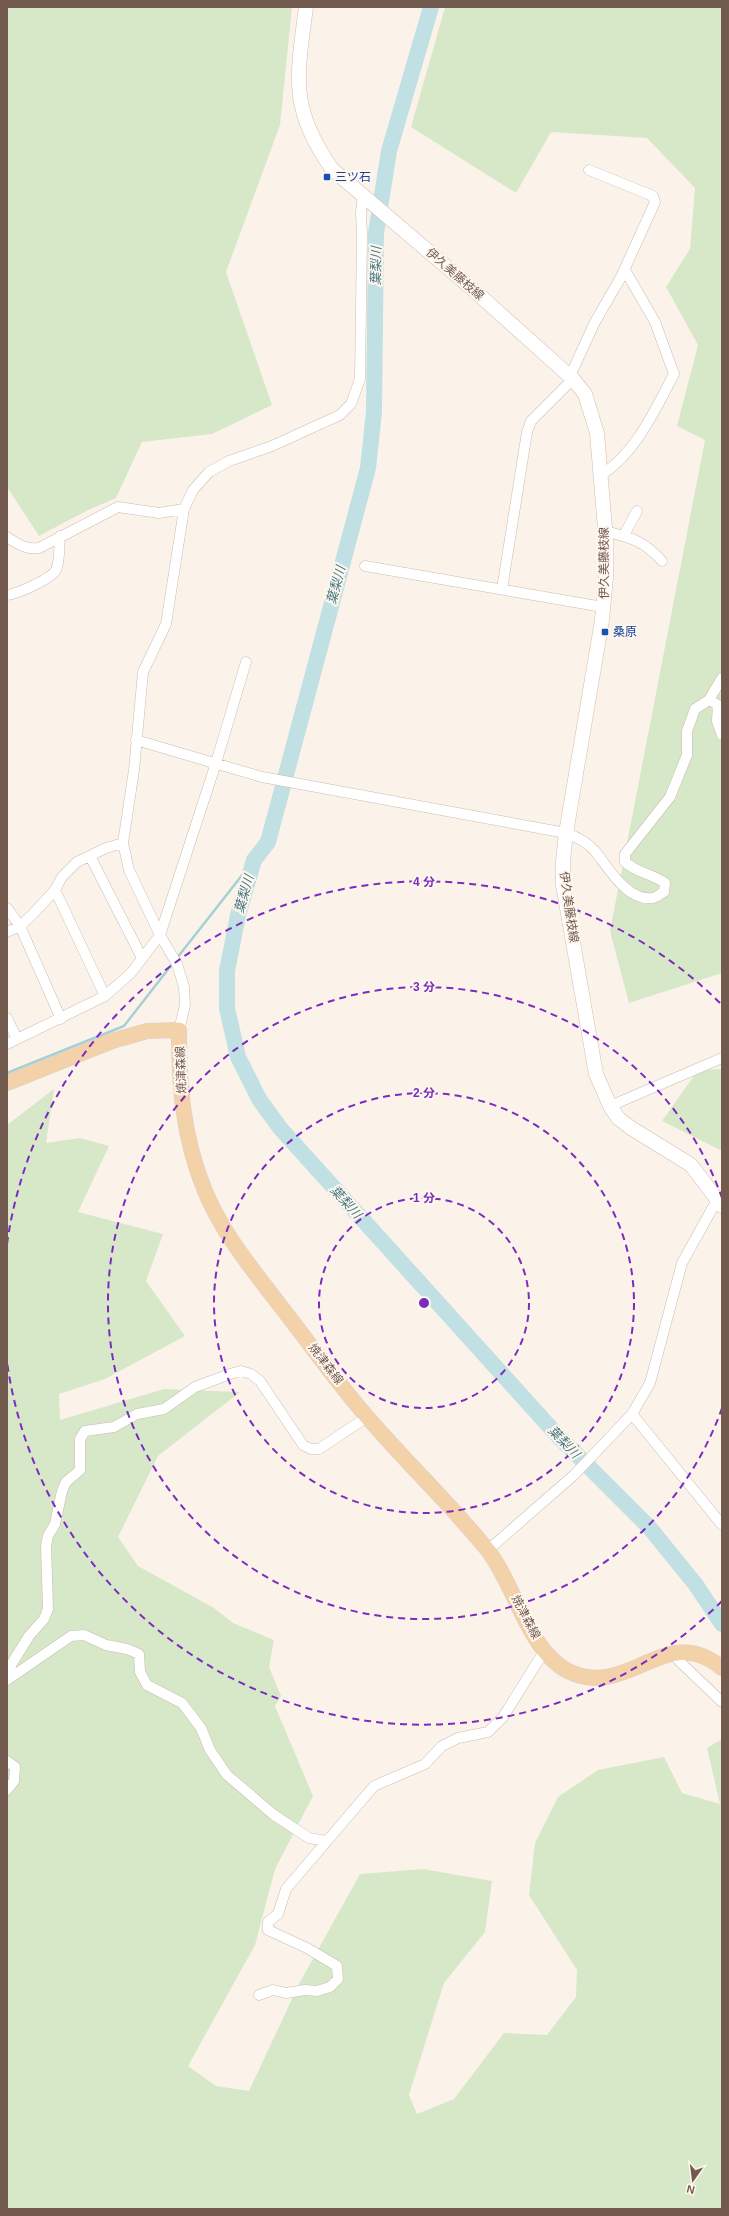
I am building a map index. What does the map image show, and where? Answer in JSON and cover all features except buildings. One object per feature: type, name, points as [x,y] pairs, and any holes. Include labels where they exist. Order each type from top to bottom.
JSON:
[{"type":"main road","name":"伊久美藤枝線","points":[[306,7],[298,80],[301,107],[307,128],[318,150],[332,169],[400,226],[571,378],[585,394],[592,414],[597,433],[601,475],[605,531],[606,577],[604,607],[566,833],[563,860],[563,885],[596,1074],[610,1106],[618,1118],[631,1128],[691,1165],[720,1203]]},
{"type":"main road","name":"焼津森線","points":[[7,1083],[112,1041],[147,1031],[179,1030],[179,1079],[185,1125],[200,1178],[220,1224],[243,1257],[367,1417],[488,1550],[508,1584],[529,1627],[545,1650],[558,1665],[570,1672],[587,1678],[601,1679],[616,1677],[677,1652],[692,1651],[705,1656],[722,1668]]},
{"type":"street","points":[[502,589],[527,432],[531,421],[571,378],[595,322],[625,270],[655,202],[653,196],[589,170]]},
{"type":"street","points":[[179,1030],[185,1005],[184,987],[175,960],[160,935],[129,870],[123,844],[134,770],[143,672],[166,624],[184,510],[193,490],[209,472],[229,461],[272,446],[326,422],[340,414],[351,404],[360,380],[362,235],[360,212],[366,197]]},
{"type":"street","points":[[601,475],[611,469],[642,433],[674,374],[655,322],[625,270]]},
{"type":"street","points":[[7,537],[21,546],[30,549],[39,548],[118,507],[159,513],[184,510]]},
{"type":"street","points":[[624,535],[637,511]]},
{"type":"street","points":[[605,531],[624,535],[650,548],[662,562]]},
{"type":"street","points":[[7,595],[14,594],[51,575],[56,570],[60,536]]},
{"type":"street","points":[[365,566],[604,607]]},
{"type":"street","points":[[7,1044],[61,1019],[105,996],[131,973],[160,935],[216,763],[246,662]]},
{"type":"street","points":[[136,740],[262,777],[294,784],[566,833],[580,839],[594,850],[615,879],[638,895],[654,898],[664,892],[665,883],[653,874],[633,870],[625,862],[626,854],[670,797],[687,755],[687,731],[695,709],[709,700],[722,678]]},
{"type":"street","points":[[709,700],[718,705],[717,721],[722,735]]},
{"type":"street","points":[[7,932],[20,926],[55,890],[62,877],[77,862],[123,844]]},
{"type":"street","points":[[90,856],[142,958]]},
{"type":"street","points":[[55,890],[105,996]]},
{"type":"street","points":[[7,908],[20,926],[61,1019]]},
{"type":"street","points":[[7,1018],[17,1039]]},
{"type":"street","points":[[610,1106],[722,1058]]},
{"type":"street","points":[[488,1550],[574,1475],[632,1414],[650,1383],[682,1263],[720,1203]]},
{"type":"street","points":[[8,1679],[12,1665],[29,1636],[44,1619],[48,1609],[46,1546],[48,1536],[56,1524],[62,1491],[66,1482],[80,1470],[80,1439],[85,1431],[114,1427],[137,1414],[164,1409],[195,1387],[241,1371],[251,1374],[260,1381],[303,1445],[311,1449],[319,1449],[367,1417]]},
{"type":"street","points":[[632,1414],[722,1525]]},
{"type":"street","points":[[8,1679],[71,1636],[84,1635],[106,1645],[127,1648],[139,1654],[140,1672],[147,1685],[182,1703],[201,1728],[210,1750],[227,1775],[274,1815],[309,1838],[326,1841]]},
{"type":"street","points":[[260,1995],[273,1990],[286,1993],[305,1990],[317,1991],[330,1987],[338,1979],[337,1966],[307,1948],[268,1930],[268,1922],[278,1914],[286,1888],[374,1786],[425,1764],[442,1746],[458,1738],[488,1732],[503,1717],[545,1650]]},
{"type":"street","points":[[677,1652],[678,1660],[722,1702]]},
{"type":"street","points":[[7,1761],[15,1767],[14,1781],[7,1790]]},
{"type":"green space","points":[[7,7],[292,7],[280,125],[226,272],[272,405],[212,434],[142,442],[116,498],[86,511],[39,536],[7,487]]},
{"type":"green space","points":[[445,7],[722,7],[722,973],[629,1003],[610,931],[705,440],[677,426],[698,345],[666,287],[690,249],[695,188],[647,138],[551,132],[516,193],[411,127]]},
{"type":"green space","points":[[722,1069],[722,1151],[662,1121],[698,1070]]},
{"type":"green space","points":[[54,1089],[46,1143],[80,1138],[109,1146],[78,1212],[163,1234],[146,1281],[185,1336],[105,1379],[59,1394],[60,1420],[164,1389],[240,1392],[158,1456],[118,1537],[138,1566],[214,1608],[233,1623],[274,1640],[269,1667],[281,1696],[275,1706],[313,1796],[275,1869],[255,1945],[188,2066],[216,2086],[249,2091],[299,1984],[360,1874],[423,1869],[492,1881],[485,1932],[444,1983],[409,2095],[417,2114],[454,2099],[504,2033],[547,2035],[576,1997],[577,1970],[529,1895],[535,1843],[558,1797],[598,1770],[664,1757],[682,1793],[720,1804],[707,1748],[722,1739],[722,2209],[7,2209],[7,1125]]},
{"type":"waterway","name":"葉梨川","points":[[431,7],[389,151],[376,233],[374,412],[368,468],[268,842],[254,860],[238,915],[227,971],[227,1008],[238,1057],[259,1099],[280,1128],[558,1436],[649,1527],[696,1585],[722,1624]]},
{"type":"waterway","points":[[177,958],[254,860]]},
{"type":"waterway","points":[[7,1073],[124,1026],[173,963]]},
{"type":"place","name":"三ツ石","points":[[327,177]]},
{"type":"place","name":"桑原","points":[[605,632]]}]
